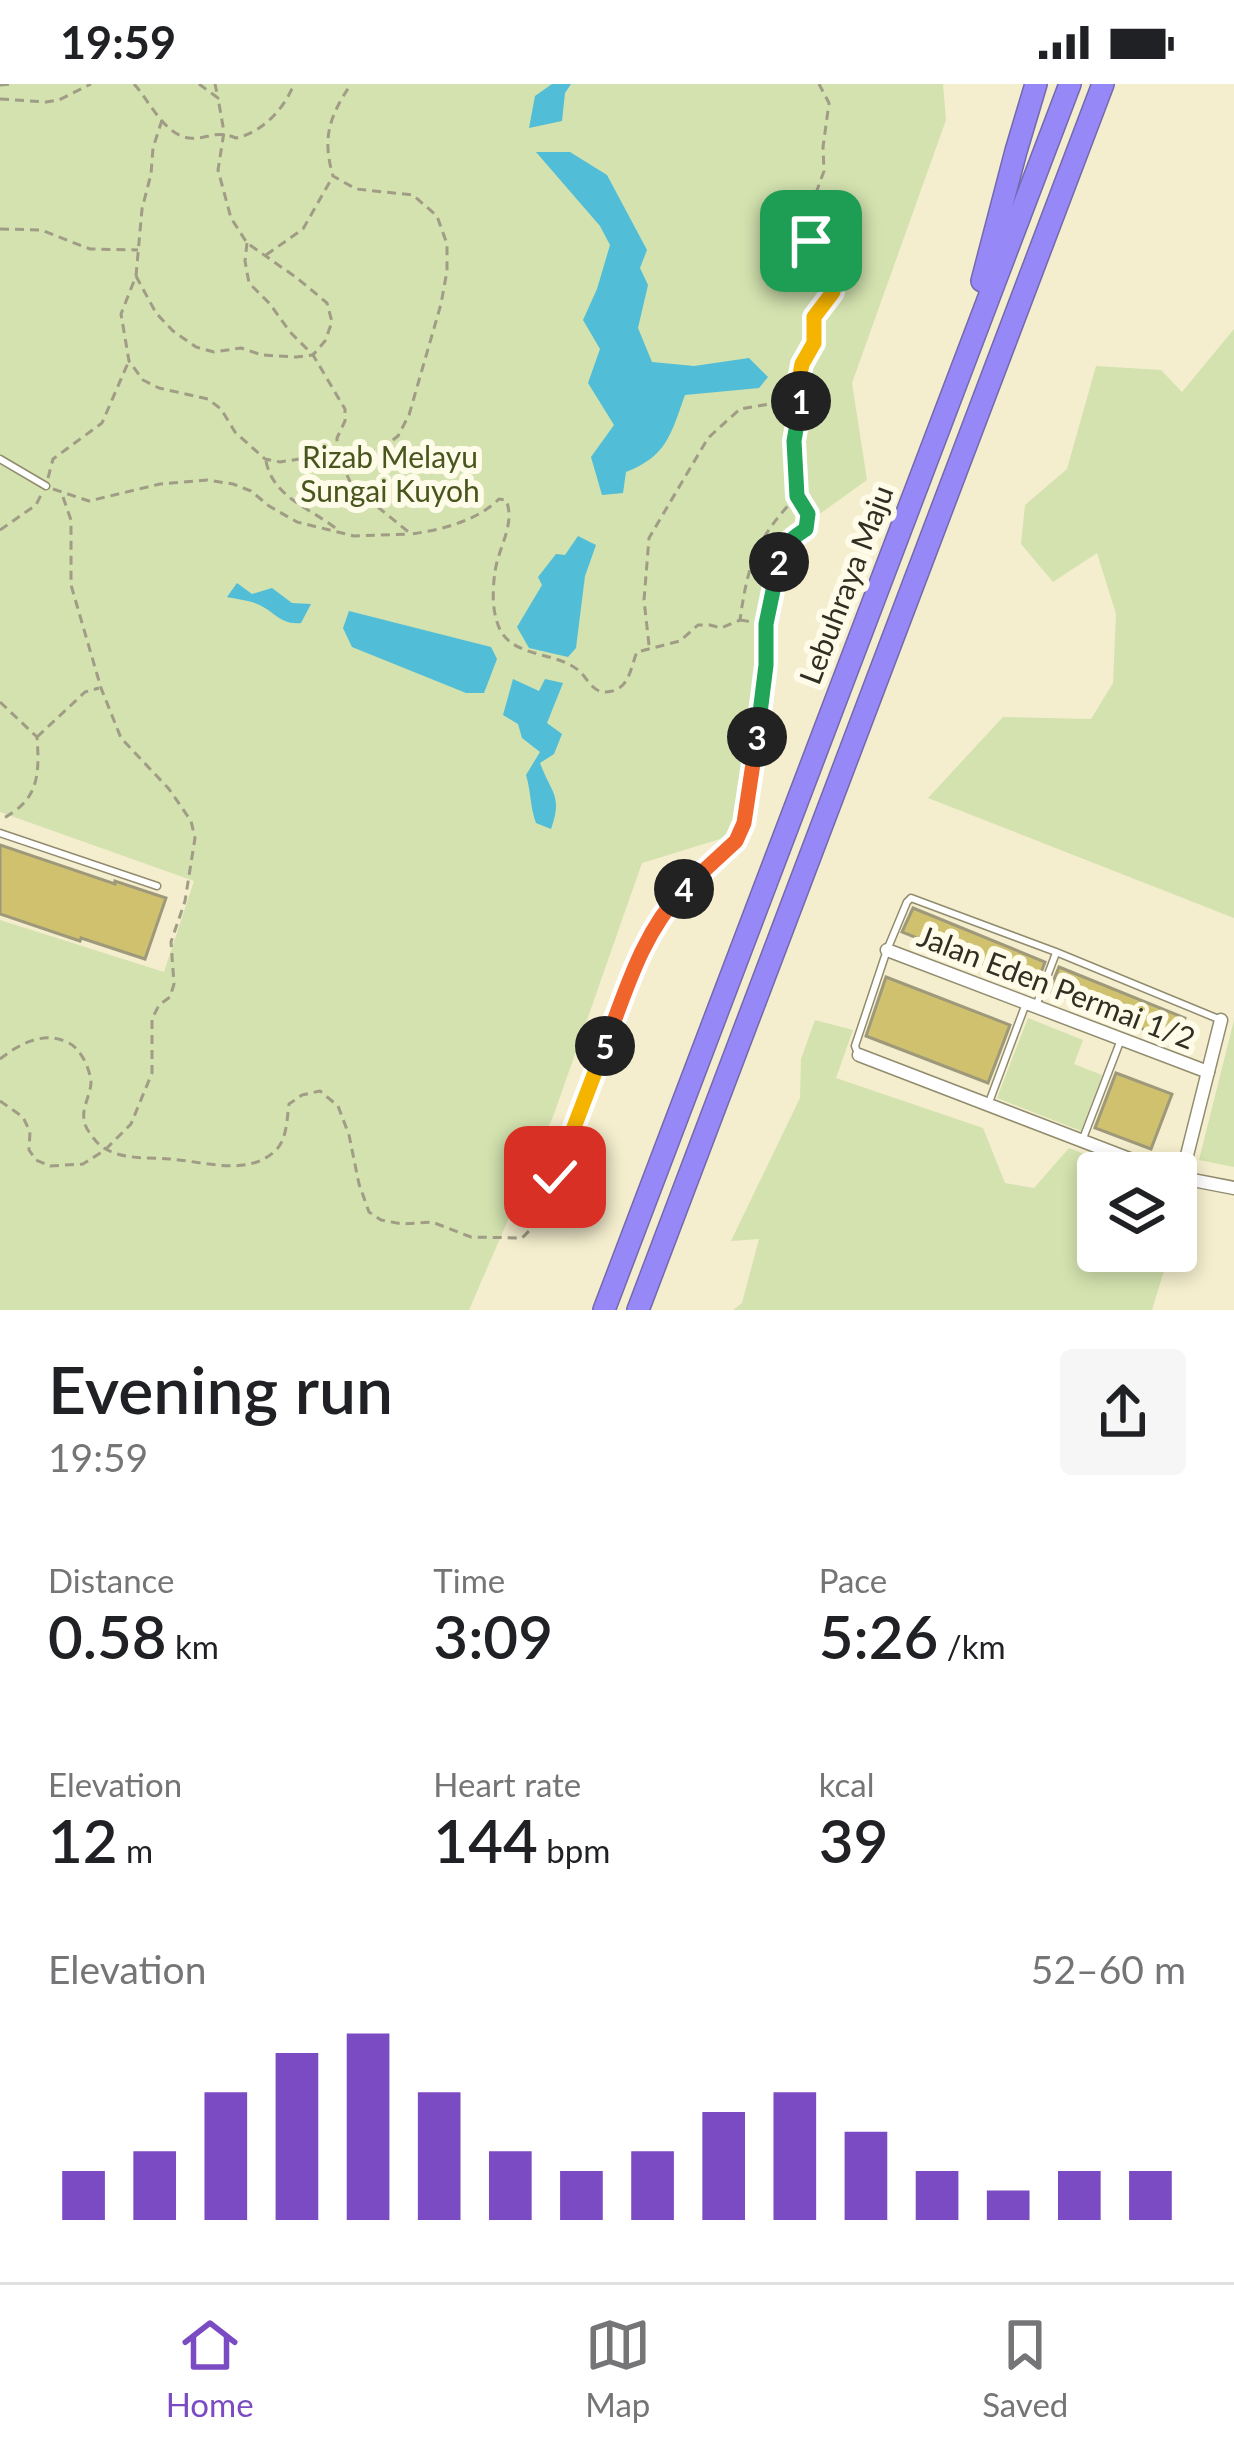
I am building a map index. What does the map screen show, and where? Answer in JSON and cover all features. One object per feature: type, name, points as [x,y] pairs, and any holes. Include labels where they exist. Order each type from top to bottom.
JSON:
[{"type":"highway","points":[[979,324],[982,280],[1036,84]]},
{"type":"highway","name":"Lebuhraya Maju","points":[[604,1310],[1070,84]]},
{"type":"highway","name":"Lebuhraya Maju","points":[[638,1310],[1103,84]]},
{"type":"highway","points":[[984,399],[1032,304],[1119,84]]},
{"type":"street","name":"Jalan Eden Permai 1/2","points":[[887,950],[1208,1072]]},
{"type":"street","points":[[1186,1152],[1220,1020]]},
{"type":"street","points":[[859,1055],[1111,1152]]},
{"type":"street","points":[[1197,1181],[1234,1188]]},
{"type":"lane","points":[[0,459],[46,486]]},
{"type":"lane","points":[[0,833],[157,886]]},
{"type":"lane","points":[[859,1055],[855,1046],[887,950],[907,902],[915,898],[1220,1020]]},
{"type":"lane","points":[[988,1105],[1056,952]]},
{"type":"lane","points":[[1082,1141],[1121,1039]]},
{"type":"path","points":[[0,86],[13,84]]},
{"type":"path","points":[[0,99],[59,100],[91,84]]},
{"type":"path","points":[[134,84],[162,120],[188,138],[224,132],[236,138],[258,130],[277,113],[294,84]]},
{"type":"path","points":[[199,84],[218,98]]},
{"type":"path","points":[[214,84],[224,132],[218,170],[231,218],[247,243],[327,303],[332,322],[314,355]]},
{"type":"path","points":[[162,120],[152,148],[136,276],[121,314],[129,362],[143,380],[159,388],[208,399],[265,459],[280,462],[364,453],[398,436],[410,415],[441,304],[447,244],[437,216],[412,195],[356,189],[333,176],[326,152],[331,118],[351,84]]},
{"type":"path","points":[[0,1059],[21,1042],[44,1038],[70,1043],[85,1058],[91,1081],[84,1119],[93,1139],[106,1150],[135,1158],[227,1167],[257,1162],[279,1147],[289,1104],[320,1091],[338,1106],[350,1135],[358,1184],[369,1212],[381,1220],[432,1222],[471,1237],[522,1238],[539,1221],[654,925],[706,866],[736,841],[744,823],[766,665],[766,624],[780,553],[806,529],[808,514],[797,496],[794,441],[802,407],[798,385],[802,364],[814,343],[814,317],[833,292],[831,276],[818,263],[811,241],[819,207],[816,193],[824,171],[829,103],[819,84]]},
{"type":"path","points":[[266,255],[303,229],[333,176]]},
{"type":"path","points":[[0,229],[41,230],[90,249],[138,250]]},
{"type":"path","points":[[247,243],[244,262],[249,283],[314,355],[346,409],[337,453],[352,486],[411,534]]},
{"type":"path","points":[[136,276],[156,313],[196,347],[214,352],[241,348],[262,355],[314,355]]},
{"type":"path","points":[[0,530],[36,505],[53,459],[102,423],[129,362]]},
{"type":"path","points":[[649,647],[644,600],[649,538],[707,438],[740,409],[775,403],[798,385]]},
{"type":"path","points":[[265,459],[268,474],[282,494],[343,534]]},
{"type":"path","points":[[46,486],[89,501],[160,484],[207,480],[251,491],[297,522],[343,534],[386,537],[457,523],[499,499],[506,500],[510,517],[494,591],[496,620],[506,640],[572,665],[593,688],[604,692],[631,676],[637,652],[680,641],[698,625],[721,628],[740,620],[766,624]]},
{"type":"path","points":[[740,620],[760,539],[797,496]]},
{"type":"path","points":[[37,737],[85,692],[101,688]]},
{"type":"path","points":[[0,702],[37,737],[39,763],[35,789],[20,810],[0,820]]},
{"type":"green space","name":"Rizab Melayu Sungai Kuyoh","points":[[0,84],[943,84],[946,120],[852,383],[867,480],[775,546],[733,835],[642,863],[554,1114],[469,1310],[0,1310],[0,920],[164,972],[194,881],[0,812]]},
{"type":"green space","points":[[1234,329],[1234,918],[928,798],[1003,717],[1091,719],[1113,683],[1116,614],[1097,553],[1053,582],[1021,544],[1025,505],[1067,469],[1096,366],[1161,370],[1182,392]]},
{"type":"green space","points":[[1028,1018],[1083,1040],[1074,1064],[1102,1075],[1081,1131],[997,1098]]},
{"type":"green space","points":[[815,1020],[853,1030],[836,1078],[983,1128],[1005,1183],[1034,1188],[1069,1148],[1079,1152],[1077,1272],[1164,1272],[1152,1310],[733,1310],[742,1303],[759,1239],[731,1241],[800,1098],[801,1059]]},
{"type":"green space","points":[[1234,1020],[1234,1167],[1199,1160]]},
{"type":"water","points":[[552,84],[571,84],[565,93],[562,121],[529,128],[535,96]]},
{"type":"water","points":[[536,152],[570,152],[607,175],[647,250],[640,268],[648,285],[638,328],[652,362],[694,366],[749,358],[768,377],[759,388],[685,395],[666,442],[651,459],[626,472],[623,493],[602,495],[591,457],[614,425],[588,383],[600,349],[583,320],[610,245],[600,226]]},
{"type":"water","points":[[578,536],[596,545],[585,576],[576,648],[568,657],[529,648],[517,627],[542,585],[538,577],[556,554],[565,555]]},
{"type":"water","points":[[237,583],[252,594],[272,588],[292,603],[311,604],[301,623],[287,622],[257,604],[227,597]]},
{"type":"water","points":[[349,611],[491,647],[497,659],[484,693],[466,693],[352,647],[343,628]]},
{"type":"water","points":[[513,679],[539,691],[545,679],[563,683],[547,723],[562,734],[554,754],[540,763],[556,801],[551,829],[536,823],[526,775],[540,752],[522,738],[518,724],[503,715]]},
{"type":"building","points":[[0,845],[166,898],[145,959],[0,914]]},
{"type":"building","points":[[913,908],[1045,962],[1036,986],[902,932]]},
{"type":"building","points":[[1059,967],[1185,1018],[1176,1042],[1049,992]]},
{"type":"building","points":[[886,977],[1010,1025],[988,1083],[866,1036]]},
{"type":"building","points":[[1116,1073],[1172,1094],[1151,1149],[1095,1128]]},
{"type":"route","points":[[555,1177],[654,925],[706,866],[736,841],[744,823],[766,665],[766,624],[780,553],[806,529],[808,514],[797,496],[794,441],[802,407],[798,385],[802,364],[814,343],[814,317],[833,292],[831,276],[818,263],[811,241]]}]
